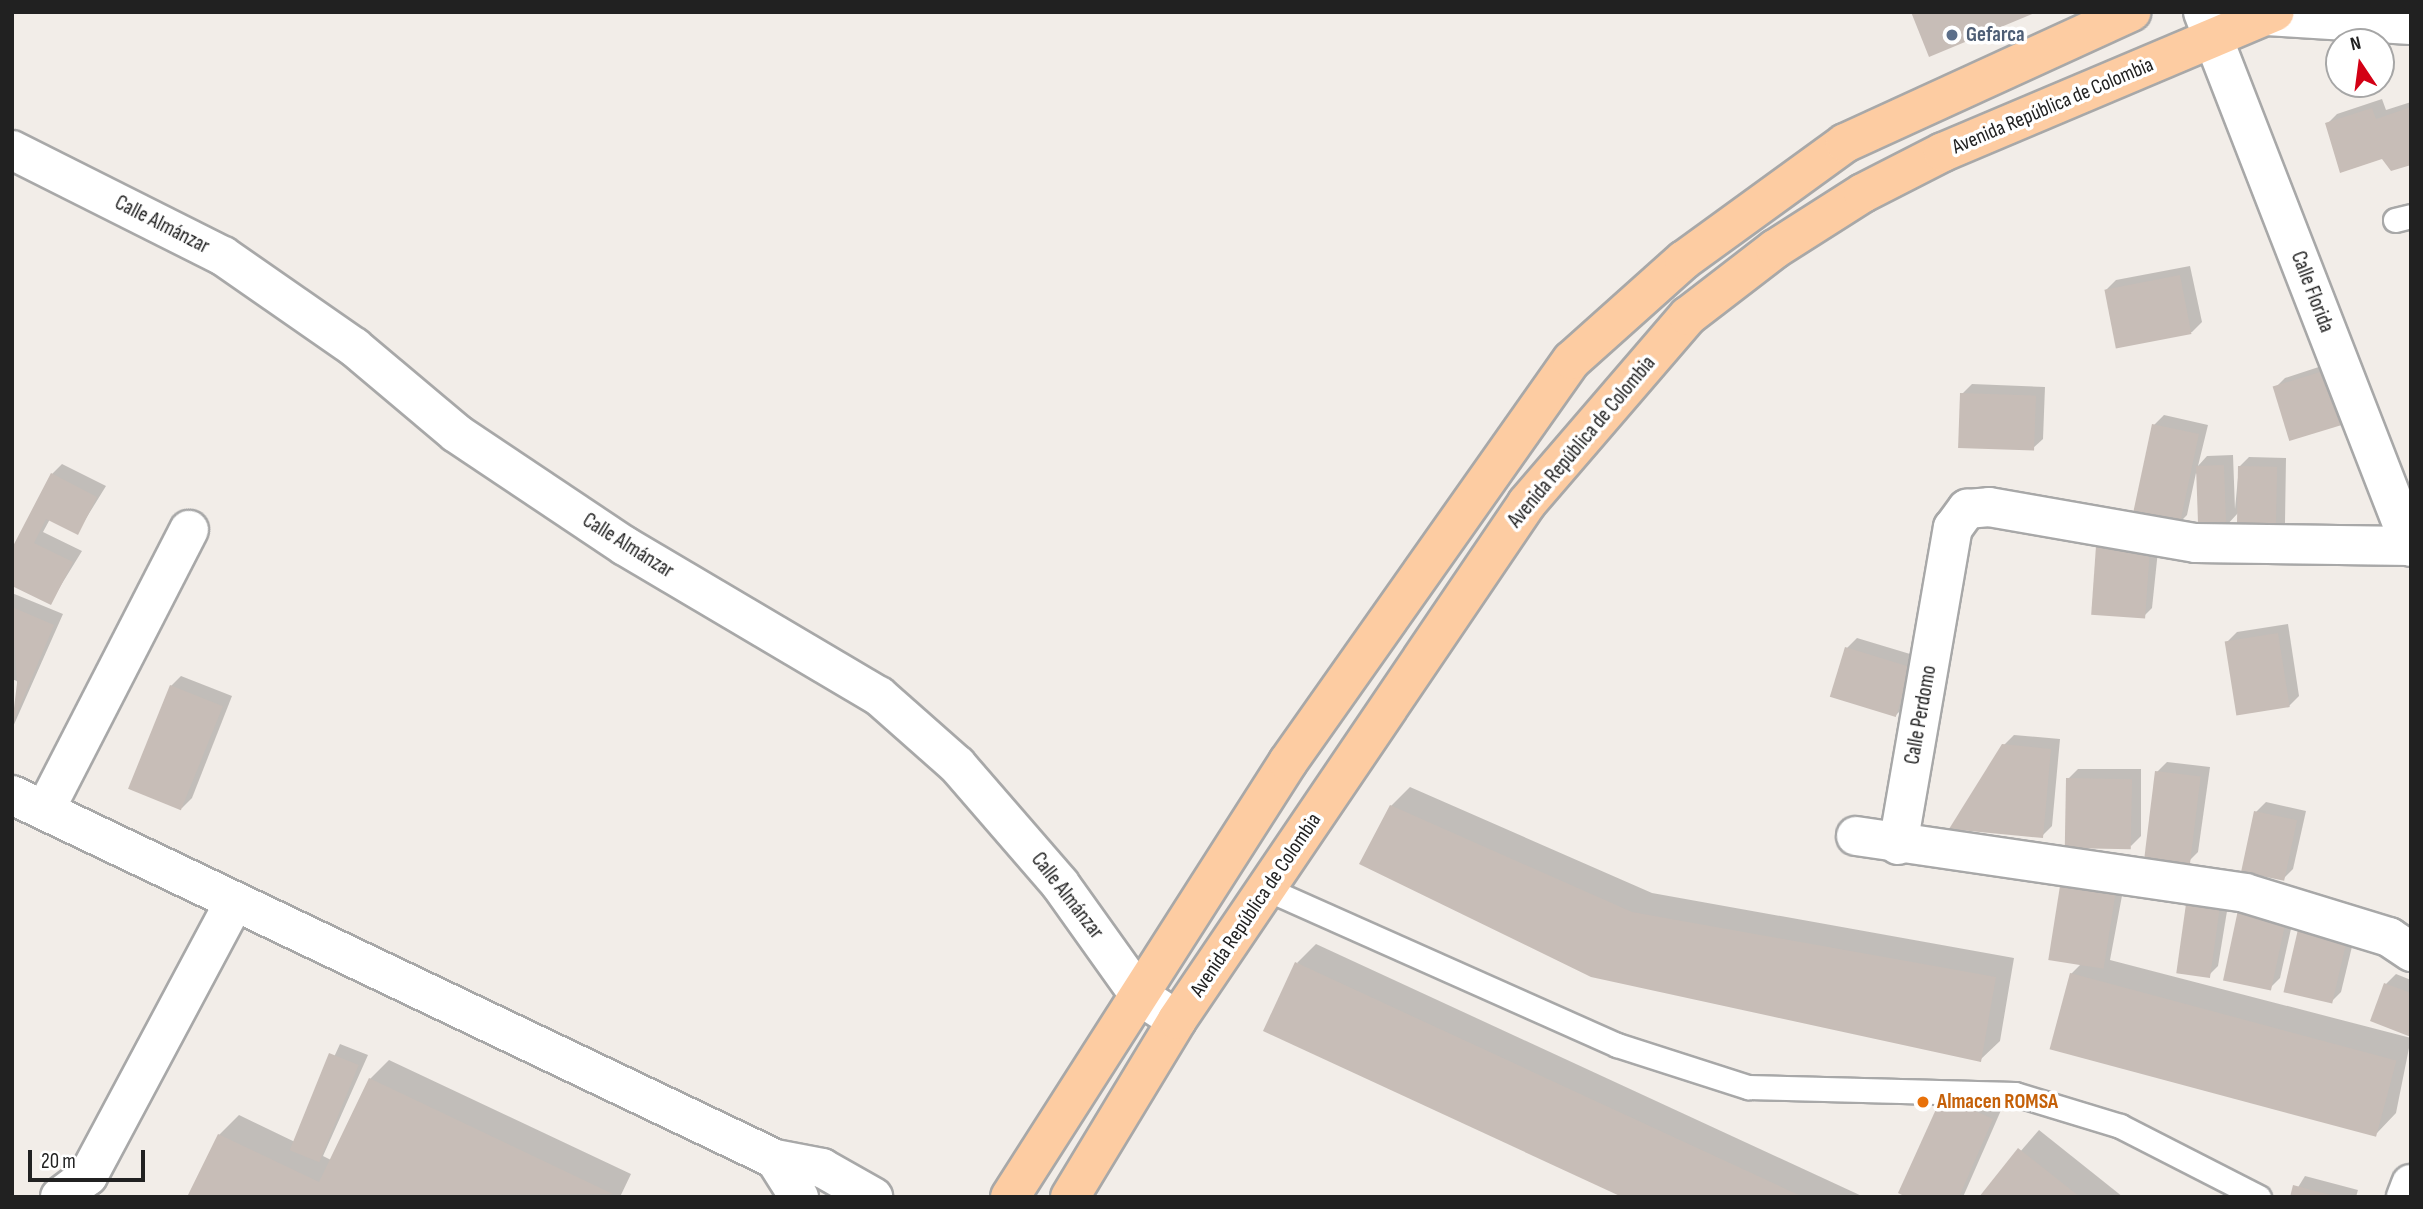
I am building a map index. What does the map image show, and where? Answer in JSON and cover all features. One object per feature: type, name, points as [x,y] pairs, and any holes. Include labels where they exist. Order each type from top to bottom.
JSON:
[{"type":"main road","points":[[1010,1197],[1288,762],[1572,360],[1684,260],[1845,143],[2132,12]]},
{"type":"main road","name":"Avenida República de Colombia","points":[[1070,1197],[1177,1020],[1269,890],[1527,503],[1688,316],[1775,249],[1863,193],[2208,26],[2271,14]]},
{"type":"street","points":[[2271,14],[2411,25]]},
{"type":"street","name":"Calle Florida","points":[[2208,26],[2410,547]]},
{"type":"street","name":"Calle Almánzar","points":[[12,150],[223,256],[354,347],[478,448],[625,546],[879,696],[957,765],[1016,831],[1140,996],[1177,1020]]},
{"type":"street","name":"Calle Perdomo","points":[[1898,845],[1953,528],[1967,509],[1989,507],[2196,543],[2410,547]]},
{"type":"street","points":[[189,530],[28,802],[233,904],[775,1159],[822,1168],[873,1197]]},
{"type":"street","points":[[1856,836],[1898,845],[2245,893],[2389,937],[2411,952]]},
{"type":"street","points":[[60,1197],[88,1176],[233,904]]},
{"type":"street","points":[[775,1159],[799,1197]]},
{"type":"street","points":[[2406,1197],[2411,1184]]},
{"type":"lane","points":[[1269,890],[1617,1045],[1748,1087],[2015,1094],[2120,1126],[2259,1197]]},
{"type":"building","name":"Gefarca","points":[[1911,12],[2037,12],[1929,57]]},
{"type":"building","points":[[2411,107],[2411,165],[2391,171],[2382,159],[2340,173],[2325,123],[2372,108],[2376,119]]},
{"type":"building","points":[[2180,275],[2191,334],[2116,349],[2104,290]]},
{"type":"building","points":[[2330,369],[2347,424],[2289,441],[2273,387]]},
{"type":"building","points":[[1960,393],[2036,396],[2034,451],[1958,448]]},
{"type":"building","points":[[2152,424],[2199,434],[2179,527],[2132,517]]},
{"type":"building","points":[[2224,465],[2226,527],[2198,528],[2196,466]]},
{"type":"building","points":[[2238,466],[2277,467],[2276,535],[2237,534]]},
{"type":"building","points":[[51,473],[97,497],[78,535],[46,519],[34,543],[73,562],[51,605],[12,586],[12,548]]},
{"type":"building","points":[[2096,546],[2150,550],[2145,619],[2091,615]]},
{"type":"building","points":[[12,607],[54,625],[12,725],[17,683]]},
{"type":"building","points":[[2278,633],[2290,707],[2236,716],[2225,641]]},
{"type":"building","points":[[1845,647],[1911,667],[1896,717],[1830,697]]},
{"type":"building","points":[[170,685],[223,706],[181,810],[128,789]]},
{"type":"building","points":[[2002,744],[2051,749],[2043,838],[1949,829]]},
{"type":"building","points":[[2155,771],[2201,777],[2190,864],[2144,858]]},
{"type":"building","points":[[2066,778],[2132,779],[2131,849],[2065,848]]},
{"type":"building","points":[[1390,805],[1632,912],[1996,977],[1981,1062],[1591,977],[1359,864]]},
{"type":"building","points":[[2254,811],[2297,820],[2284,881],[2241,872]]},
{"type":"building","points":[[2060,886],[2115,895],[2104,969],[2048,960]]},
{"type":"building","points":[[2186,904],[2220,909],[2210,978],[2176,973]]},
{"type":"building","points":[[2238,910],[2286,920],[2271,991],[2223,980]]},
{"type":"building","points":[[2299,925],[2348,936],[2332,1003],[2283,992]]},
{"type":"building","points":[[1295,962],[1803,1197],[1622,1197],[1263,1031]]},
{"type":"building","points":[[2070,973],[2396,1060],[2376,1137],[2050,1049]]},
{"type":"building","points":[[2384,983],[2411,993],[2411,1037],[2370,1021]]},
{"type":"building","points":[[329,1053],[359,1065],[319,1162],[290,1150]]},
{"type":"building","points":[[369,1078],[613,1194],[187,1197],[218,1134],[319,1182]]},
{"type":"building","points":[[1942,1096],[1993,1119],[1959,1197],[1906,1197],[1898,1193]]},
{"type":"building","points":[[2018,1148],[2080,1197],[1979,1197]]},
{"type":"building","points":[[2293,1185],[2334,1196],[2334,1197],[2290,1197]]},
{"type":"place","name":"Gefarca","points":[[1952,35]]},
{"type":"place","name":"Almacen ROMSA","points":[[1923,1102]]}]
